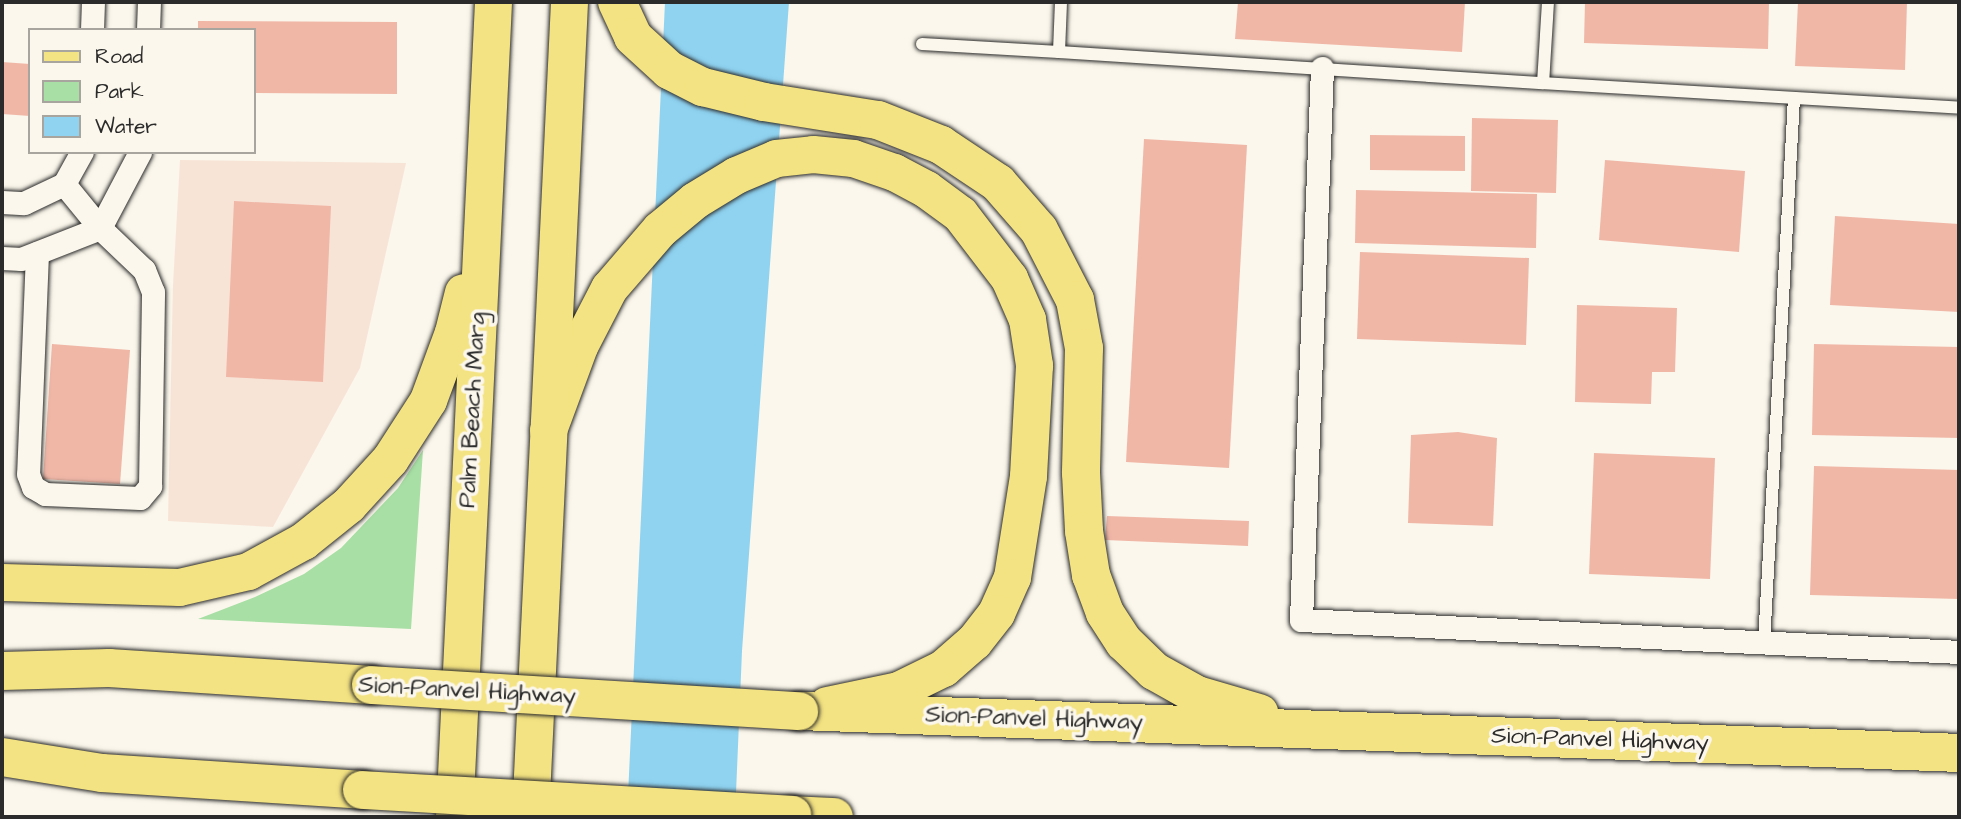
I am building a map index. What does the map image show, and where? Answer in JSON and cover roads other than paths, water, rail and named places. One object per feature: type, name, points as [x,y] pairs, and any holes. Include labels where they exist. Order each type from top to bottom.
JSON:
[{"type":"highway","points":[[617,2],[633,37],[669,70],[703,88],[764,102],[878,120],[941,145],[998,183],[1039,230],[1075,300],[1084,348],[1081,474],[1084,531],[1091,575],[1105,613],[1124,642],[1154,671],[1186,689],[1197,695],[1314,729]]},
{"type":"highway","points":[[2,650],[109,668]]},
{"type":"highway","points":[[2,671],[109,668]]},
{"type":"highway","name":"Sion-Panvel Highway","points":[[109,668],[799,710],[1959,752]]},
{"type":"highway","points":[[2,757],[102,773],[834,817]]},
{"type":"highway","points":[[2,777],[102,773]]},
{"type":"main road","name":"Palm Beach Marg","points":[[454,817],[493,2]]},
{"type":"main road","points":[[530,817],[569,2]]},
{"type":"main road","points":[[548,430],[579,346],[609,288],[660,229],[695,200],[736,175],[776,158],[813,154],[853,158],[894,172],[926,189],[960,214],[1009,278],[1027,319],[1034,365],[1027,488],[1012,577],[996,613],[974,642],[943,668],[898,690],[799,710]]},
{"type":"main road","points":[[2,582],[178,587],[248,571],[312,534],[348,505],[390,459],[428,400],[453,332],[483,210]]},
{"type":"street","points":[[92,28],[93,2]]},
{"type":"street","points":[[148,28],[149,2]]},
{"type":"street","points":[[1322,68],[1301,621],[1959,652]]},
{"type":"street","points":[[2,202],[24,203],[64,184],[81,154]]},
{"type":"street","points":[[2,258],[21,259],[100,228],[138,154]]},
{"type":"street","points":[[37,253],[28,474],[33,487],[45,494],[140,498],[150,486],[153,292],[144,270],[100,228],[64,184]]},
{"type":"lane","points":[[1059,51],[1061,2]]},
{"type":"lane","points":[[1543,83],[1548,2]]},
{"type":"lane","points":[[922,44],[1959,108]]},
{"type":"lane","points":[[1765,643],[1794,98]]},
{"type":"water","points":[[665,2],[789,2],[742,651],[735,817],[627,817]]}]
